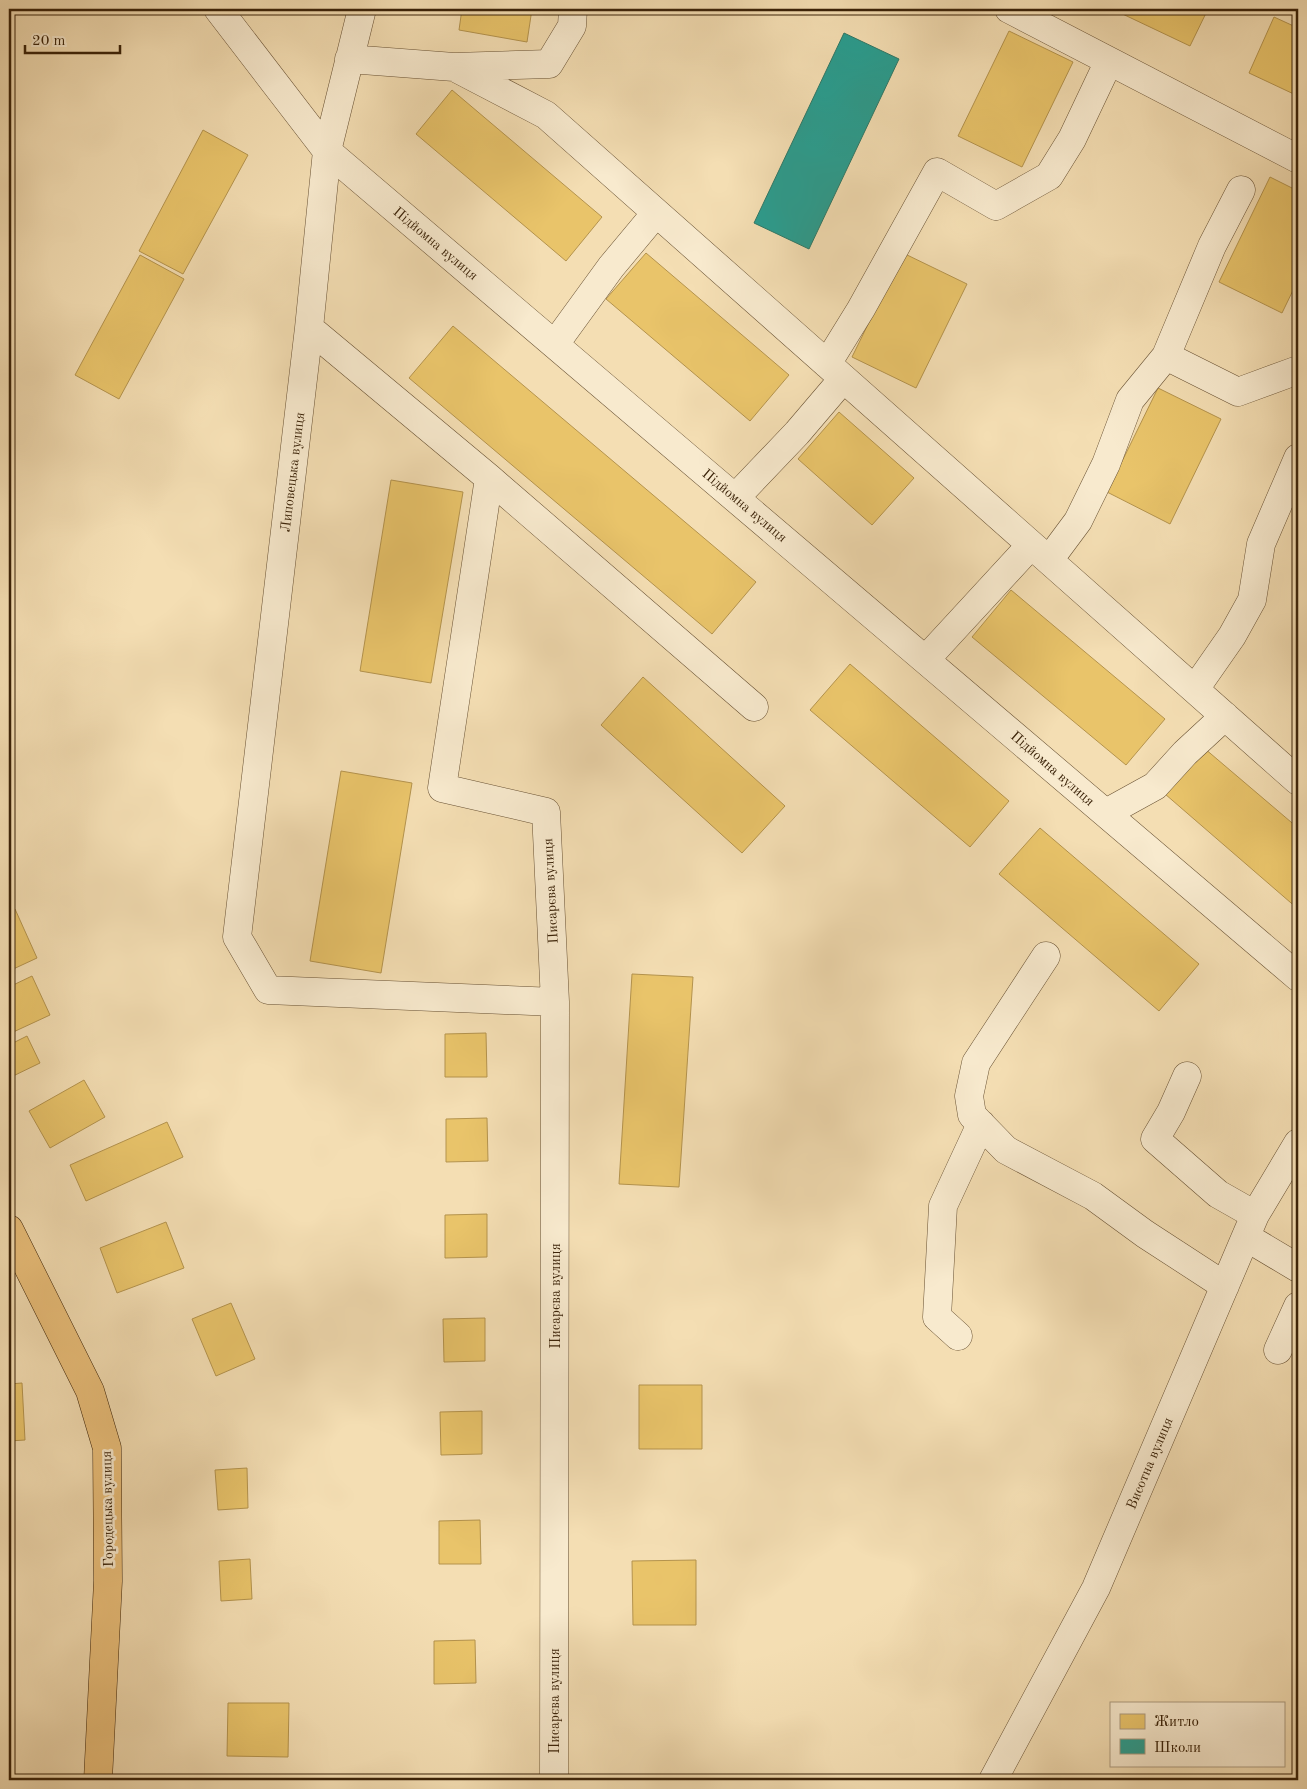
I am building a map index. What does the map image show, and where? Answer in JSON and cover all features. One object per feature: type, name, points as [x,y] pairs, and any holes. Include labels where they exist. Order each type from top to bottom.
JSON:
[{"type":"main road","name":"Городецька вулиця","points":[[9,1229],[90,1391],[107,1448],[108,1581],[98,1780]]},
{"type":"street","name":"Підйомна вулиця","points":[[218,9],[327,151],[1298,977]]},
{"type":"street","name":"Липовецька вулиця","points":[[362,9],[327,151],[309,328],[237,937],[268,990],[555,1002]]},
{"type":"street","points":[[350,59],[454,67],[549,64],[572,26],[573,9]]},
{"type":"street","points":[[1009,9],[1298,159]]},
{"type":"street","points":[[736,497],[797,433],[835,371],[861,309],[937,172],[996,206],[1049,176],[1072,138],[1109,61]]},
{"type":"street","points":[[454,67],[546,115],[1298,781]]},
{"type":"street","points":[[926,659],[1040,552],[1078,521],[1106,464],[1130,400],[1166,356],[1212,246],[1241,190]]},
{"type":"street","points":[[555,344],[611,267],[656,213]]},
{"type":"street","points":[[309,328],[489,478],[754,707]]},
{"type":"street","points":[[1166,356],[1238,392],[1298,370]]},
{"type":"street","points":[[1195,689],[1232,636],[1252,600],[1261,544],[1298,458]]},
{"type":"street","name":"Писарєва вулиця","points":[[489,478],[442,788],[546,812],[555,1002],[554,1780]]},
{"type":"street","points":[[1106,812],[1156,786],[1185,753],[1224,716]]},
{"type":"street","points":[[1046,956],[976,1063],[969,1096],[972,1115],[1006,1150],[1093,1196],[1145,1234],[1225,1286]]},
{"type":"street","points":[[1187,1076],[1171,1112],[1155,1139],[1298,1268]]},
{"type":"street","points":[[958,1336],[937,1317],[943,1206],[981,1124]]},
{"type":"street","name":"Висотна вулиця","points":[[994,1780],[1096,1588],[1251,1226],[1298,1142]]},
{"type":"street","points":[[1278,1350],[1298,1306]]},
{"type":"building: Житло","points":[[462,9],[532,9],[527,42],[459,30]]},
{"type":"building: Житло","points":[[1112,9],[1208,9],[1190,46]]},
{"type":"building: Житло","points":[[1274,17],[1298,28],[1298,96],[1249,73]]},
{"type":"building: Житло","points":[[1009,31],[1073,62],[1022,167],[958,136]]},
{"type":"building: Житло","points":[[452,90],[602,217],[566,261],[416,134]]},
{"type":"building: Житло","points":[[203,130],[248,155],[183,274],[139,251]]},
{"type":"building: Житло","points":[[1270,177],[1298,191],[1298,280],[1282,313],[1219,282]]},
{"type":"building: Житло","points":[[646,253],[789,375],[750,421],[606,299]]},
{"type":"building: Житло","points":[[903,253],[967,284],[916,388],[852,357]]},
{"type":"building: Житло","points":[[140,255],[184,279],[119,399],[75,375]]},
{"type":"building: Житло","points":[[453,326],[756,582],[712,634],[409,378]]},
{"type":"building: Житло","points":[[1158,388],[1221,419],[1170,524],[1107,492]]},
{"type":"building: Житло","points":[[839,412],[914,478],[872,525],[798,459]]},
{"type":"building: Житло","points":[[391,480],[463,492],[431,683],[360,671]]},
{"type":"building: Житло","points":[[1011,590],[1165,719],[1126,765],[972,637]]},
{"type":"building: Житло","points":[[850,664],[1009,801],[970,847],[810,710]]},
{"type":"building: Житло","points":[[643,677],[785,806],[742,853],[601,725]]},
{"type":"building: Житло","points":[[1204,748],[1298,828],[1298,909],[1165,794]]},
{"type":"building: Житло","points":[[341,771],[412,783],[381,973],[310,961]]},
{"type":"building: Житло","points":[[1040,828],[1199,964],[1159,1011],[999,874]]},
{"type":"building: Житло","points":[[15,909],[37,958],[9,971],[9,911]]},
{"type":"building: Житло","points":[[632,974],[693,977],[679,1187],[619,1184]]},
{"type":"building: Житло","points":[[32,976],[50,1015],[9,1034],[9,987]]},
{"type":"building: Житло","points":[[486,1033],[487,1077],[445,1077],[445,1034]]},
{"type":"building: Житло","points":[[27,1036],[40,1063],[9,1078],[9,1045]]},
{"type":"building: Житло","points":[[84,1080],[105,1117],[50,1148],[29,1111]]},
{"type":"building: Житло","points":[[487,1118],[488,1161],[446,1162],[446,1119]]},
{"type":"building: Житло","points":[[167,1122],[183,1157],[86,1201],[70,1165]]},
{"type":"building: Житло","points":[[487,1214],[487,1257],[445,1258],[445,1215]]},
{"type":"building: Житло","points":[[166,1222],[184,1268],[117,1293],[100,1248]]},
{"type":"building: Житло","points":[[231,1303],[255,1359],[216,1376],[192,1319]]},
{"type":"building: Житло","points":[[485,1318],[485,1361],[444,1362],[443,1319]]},
{"type":"building: Житло","points":[[22,1383],[25,1440],[9,1441],[9,1384]]},
{"type":"building: Житло","points":[[639,1385],[702,1385],[702,1449],[639,1449]]},
{"type":"building: Житло","points":[[482,1411],[482,1454],[441,1455],[440,1412]]},
{"type":"building: Житло","points":[[247,1468],[248,1508],[218,1510],[215,1470]]},
{"type":"building: Житло","points":[[480,1520],[481,1564],[439,1564],[439,1521]]},
{"type":"building: Житло","points":[[250,1559],[252,1599],[221,1601],[219,1561]]},
{"type":"building: Житло","points":[[696,1560],[696,1625],[633,1625],[632,1561]]},
{"type":"building: Житло","points":[[475,1640],[476,1683],[434,1684],[434,1641]]},
{"type":"building: Житло","points":[[228,1703],[289,1703],[288,1757],[227,1756]]},
{"type":"building: Житло","points":[[228,1776],[276,1778],[276,1780],[228,1780]]},
{"type":"building: Школи","points":[[844,33],[899,59],[809,249],[754,223]]}]
